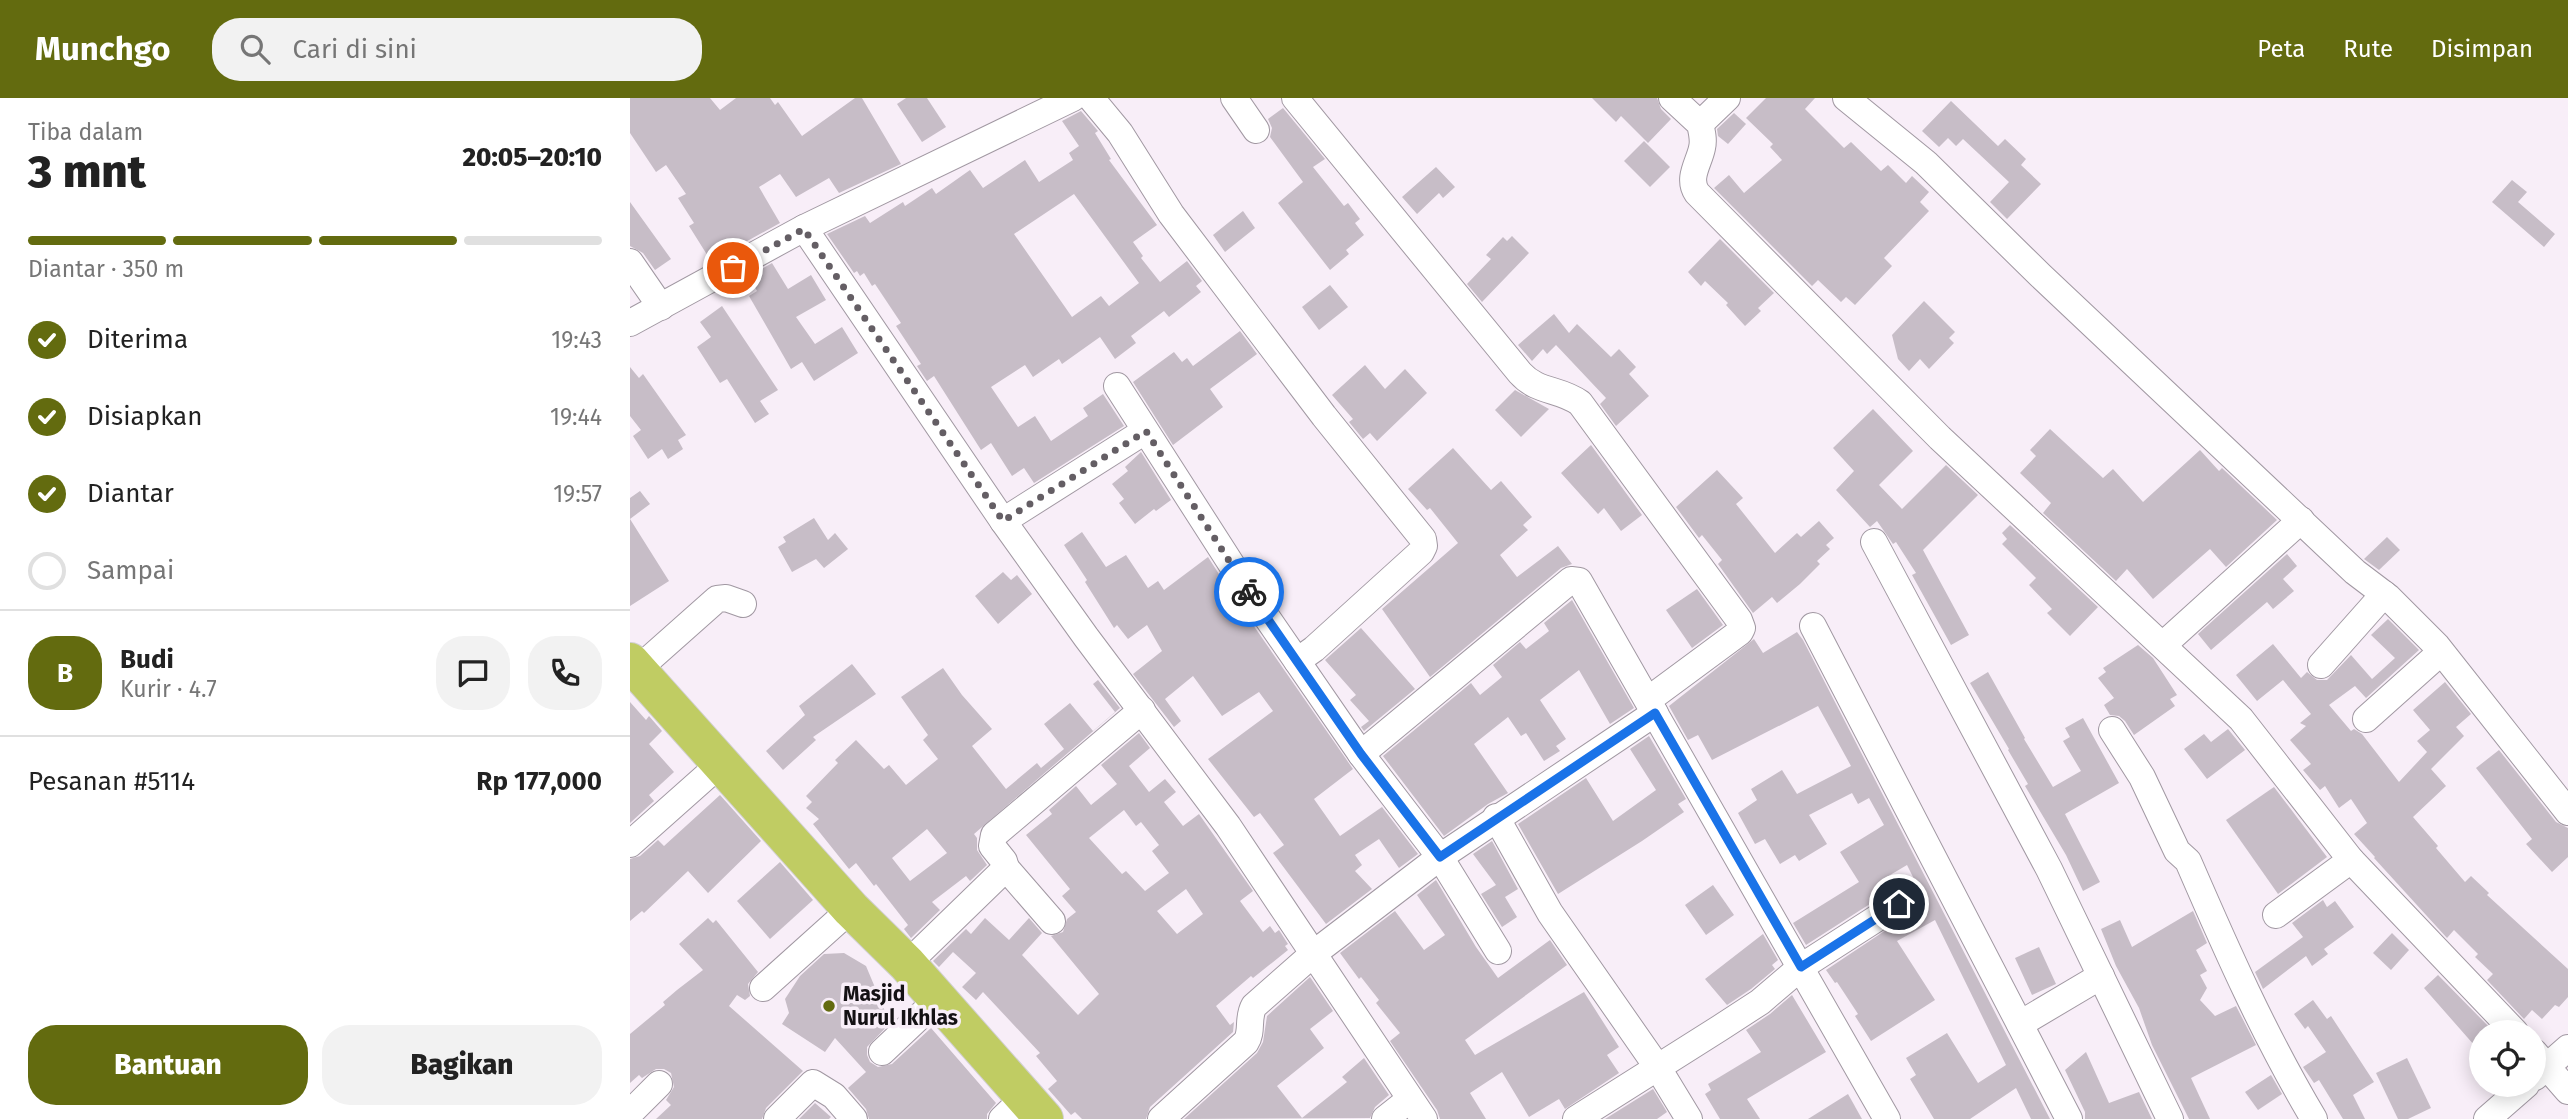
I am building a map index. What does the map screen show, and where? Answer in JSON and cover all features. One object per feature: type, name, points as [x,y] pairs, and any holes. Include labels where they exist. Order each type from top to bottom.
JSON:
[{"type":"highway","points":[[634,666],[851,909],[938,999],[1024,1112]]},
{"type":"street","points":[[1234,98],[1256,130]]},
{"type":"street","points":[[1161,1119],[1246,1042],[1250,1037],[1251,1012],[1254,1006],[1313,954],[1440,857],[1652,706],[1740,632],[1741,624],[1580,403],[1570,396],[1529,383],[1295,98]]},
{"type":"street","points":[[1672,98],[1700,124],[1703,147],[1692,180],[1697,193],[1940,438],[2241,719],[2351,860],[2504,1020]]},
{"type":"street","points":[[1700,124],[1727,98]]},
{"type":"street","points":[[1846,98],[1926,163],[2040,275],[2355,572],[2384,594],[2441,652],[2568,812]]},
{"type":"street","points":[[630,323],[804,229],[1073,99],[1120,133],[1171,214],[1324,416],[1423,539],[1421,552],[1314,649],[1297,661]]},
{"type":"street","points":[[804,229],[1003,521],[1228,826],[1417,1110],[1385,1119]]},
{"type":"street","points":[[630,262],[660,307]]},
{"type":"street","points":[[1117,386],[1246,587],[1361,754],[1440,857],[1498,951]]},
{"type":"street","points":[[1003,521],[1146,431]]},
{"type":"street","points":[[2163,645],[2301,520]]},
{"type":"street","points":[[1874,542],[2049,869],[2170,1119]]},
{"type":"street","points":[[1361,754],[1571,580],[1582,584],[1887,1119]]},
{"type":"street","points":[[2321,665],[2384,594]]},
{"type":"street","points":[[634,666],[717,598],[743,604]]},
{"type":"street","points":[[1813,626],[2068,1119]]},
{"type":"street","points":[[2366,719],[2441,652]]},
{"type":"street","points":[[1052,921],[1006,868],[992,846],[994,835],[1142,710]]},
{"type":"street","points":[[2112,730],[2142,777],[2177,851],[2188,861],[2245,991],[2314,1119]]},
{"type":"street","points":[[630,844],[720,764]]},
{"type":"street","points":[[1496,817],[1550,913],[1658,1068],[1689,1119]]},
{"type":"street","points":[[2276,915],[2351,860]]},
{"type":"street","points":[[907,964],[1006,868]]},
{"type":"street","points":[[1576,1119],[1760,1002],[1801,967],[1899,904]]},
{"type":"street","points":[[763,988],[851,909]]},
{"type":"street","points":[[2020,1024],[2101,976]]},
{"type":"street","points":[[882,1052],[938,999]]},
{"type":"street","points":[[2546,1062],[2568,1048]]},
{"type":"street","points":[[2546,1072],[2568,1091]]},
{"type":"street","points":[[777,1119],[813,1083],[834,1096],[854,1119]]},
{"type":"street","points":[[630,1113],[659,1084]]},
{"type":"street","points":[[2487,1119],[2512,1097]]},
{"type":"building","points":[[630,98],[710,98],[720,110],[736,98],[770,98],[775,105],[778,102],[802,136],[855,98],[862,98],[901,164],[839,193],[829,178],[796,197],[780,174],[759,187],[780,223],[711,261],[689,226],[694,223],[678,198],[686,194],[666,165],[656,172],[630,133]]},
{"type":"building","points":[[906,98],[927,98],[946,127],[922,142],[897,104]]},
{"type":"building","points":[[1592,98],[1657,98],[1661,109],[1671,119],[1648,143],[1621,116],[1616,122]]},
{"type":"building","points":[[1766,98],[1815,98],[1805,109],[1844,148],[1851,142],[1881,171],[1888,165],[1906,183],[1912,176],[1929,192],[1920,202],[1929,211],[1884,258],[1892,266],[1855,305],[1846,297],[1841,302],[1818,280],[1812,286],[1714,188],[1729,175],[1744,193],[1782,160],[1770,147],[1773,144],[1746,118]]},
{"type":"building","points":[[1951,101],[1998,146],[2005,139],[2026,159],[2021,165],[2041,184],[2007,219],[1990,202],[2009,182],[1963,139],[1956,146],[1948,138],[1939,147],[1922,131]]},
{"type":"building","points":[[1283,108],[1325,159],[1313,167],[1344,206],[1348,203],[1360,219],[1355,223],[1364,235],[1346,250],[1349,254],[1330,270],[1278,203],[1303,182],[1270,137],[1272,128],[1268,119]]},
{"type":"building","points":[[1081,111],[1098,131],[1095,133],[1111,159],[1109,160],[1157,225],[1133,242],[1143,256],[1141,258],[1160,282],[1187,261],[1202,281],[1196,286],[1201,292],[1169,317],[1164,311],[1131,336],[1136,343],[1115,359],[1100,337],[1062,364],[1059,359],[1033,377],[1025,365],[991,387],[1018,427],[1035,416],[1051,441],[1088,416],[1083,408],[1103,394],[1124,426],[1034,483],[1024,468],[1012,476],[991,443],[981,450],[934,376],[927,381],[917,366],[921,364],[896,326],[901,323],[875,284],[872,286],[864,273],[860,276],[857,271],[854,273],[827,234],[865,216],[870,223],[903,202],[905,206],[932,188],[936,194],[970,170],[983,188],[1025,160],[1039,182],[1073,160],[1069,153],[1079,146],[1062,121]],"holes":[[[1074,194],[1139,283],[1109,306],[1101,296],[1072,317],[1014,234]]]},
{"type":"building","points":[[1734,113],[1746,124],[1728,144],[1718,136],[1717,129]]},
{"type":"building","points":[[1644,141],[1670,167],[1650,187],[1624,161]]},
{"type":"building","points":[[1436,167],[1455,187],[1443,198],[1439,193],[1417,214],[1402,197]]},
{"type":"building","points":[[2512,180],[2527,192],[2518,202],[2555,234],[2544,247],[2492,202]]},
{"type":"building","points":[[630,202],[671,259],[655,270],[643,253],[630,246]]},
{"type":"building","points":[[1243,211],[1255,228],[1225,252],[1213,235]]},
{"type":"building","points":[[1512,236],[1529,253],[1482,302],[1467,284],[1491,259],[1486,255],[1503,237],[1507,241]]},
{"type":"building","points":[[1720,239],[1774,293],[1758,308],[1761,311],[1745,326],[1726,305],[1728,303],[1705,281],[1701,286],[1688,272]]},
{"type":"building","points":[[772,263],[788,289],[811,275],[826,300],[796,317],[815,344],[842,327],[858,353],[814,381],[802,362],[791,369],[749,296],[757,291],[749,276]]},
{"type":"building","points":[[1330,285],[1348,307],[1319,330],[1302,307]]},
{"type":"building","points":[[1924,301],[1955,332],[1949,338],[1954,343],[1929,369],[1920,359],[1909,371],[1898,359],[1892,335]]},
{"type":"building","points":[[722,306],[778,390],[760,401],[769,414],[755,423],[727,379],[720,383],[697,347],[711,337],[700,322]]},
{"type":"building","points":[[1554,314],[1569,333],[1577,324],[1611,357],[1619,349],[1636,367],[1629,374],[1649,396],[1616,426],[1600,404],[1606,398],[1556,345],[1547,354],[1543,349],[1532,361],[1518,345]]},
{"type":"building","points":[[1240,331],[1257,354],[1210,389],[1223,407],[1173,445],[1133,382],[1174,352],[1182,362],[1187,358],[1193,366]]},
{"type":"building","points":[[1365,365],[1385,389],[1405,369],[1427,393],[1377,441],[1370,433],[1363,439],[1349,422],[1353,419],[1332,395]]},
{"type":"building","points":[[630,367],[639,378],[643,374],[686,435],[678,440],[683,449],[668,459],[662,449],[648,459],[633,436],[641,430],[630,416]]},
{"type":"building","points":[[1515,390],[1549,409],[1521,437],[1495,410]]},
{"type":"building","points":[[1873,409],[1913,451],[1879,485],[1902,509],[1946,465],[1978,495],[1923,550],[1969,635],[1951,645],[1912,575],[1916,573],[1896,542],[1893,544],[1877,521],[1870,527],[1836,490],[1854,471],[1833,448]]},
{"type":"building","points":[[2050,429],[2103,478],[2113,469],[2143,502],[2200,450],[2219,471],[2222,468],[2277,520],[2226,567],[2210,549],[2153,599],[2127,569],[2116,581],[2043,513],[2051,503],[2020,473],[2036,456],[2030,450]]},
{"type":"building","points":[[1591,445],[1642,515],[1621,531],[1604,508],[1598,514],[1561,473]]},
{"type":"building","points":[[1453,448],[1491,490],[1501,481],[1532,517],[1523,525],[1528,530],[1500,555],[1517,577],[1558,546],[1572,564],[1561,568],[1430,677],[1382,609],[1458,543],[1430,508],[1427,510],[1408,489]]},
{"type":"building","points":[[1141,452],[1171,500],[1135,524],[1119,503],[1124,499],[1112,484],[1128,471],[1125,467]]},
{"type":"building","points":[[1717,470],[1743,498],[1736,504],[1775,553],[1797,533],[1801,537],[1819,521],[1834,538],[1826,545],[1830,549],[1817,561],[1820,564],[1800,584],[1777,603],[1772,597],[1753,613],[1718,564],[1722,560],[1702,535],[1699,538],[1676,507]]},
{"type":"building","points":[[640,491],[650,504],[630,519],[630,498]]},
{"type":"building","points":[[814,518],[828,540],[835,533],[848,549],[824,568],[816,559],[792,572],[778,547],[786,542],[783,537]]},
{"type":"building","points":[[630,519],[669,581],[630,606]]},
{"type":"building","points":[[2010,525],[2098,607],[2070,636],[2047,613],[2052,609],[2029,585],[2036,578],[2002,544],[2007,539],[2002,533]]},
{"type":"building","points":[[1082,532],[1106,567],[1126,555],[1148,588],[1158,581],[1164,590],[1208,557],[1226,585],[1221,590],[1247,624],[1251,622],[1353,769],[1314,799],[1340,836],[1382,807],[1418,854],[1399,868],[1379,839],[1355,855],[1362,865],[1355,871],[1372,889],[1326,924],[1273,853],[1284,845],[1260,813],[1254,817],[1208,759],[1273,711],[1259,692],[1222,716],[1193,676],[1165,699],[1181,721],[1174,727],[1133,674],[1162,651],[1147,625],[1128,639],[1117,625],[1114,628],[1064,545]]},
{"type":"building","points":[[2387,537],[2400,550],[2379,570],[2364,559]]},
{"type":"building","points":[[2287,554],[2297,566],[2283,579],[2294,591],[2273,609],[2267,602],[2211,650],[2198,634]]},
{"type":"building","points":[[1003,572],[1011,580],[1017,575],[1032,594],[998,624],[975,596]]},
{"type":"building","points":[[1697,589],[1723,625],[1692,648],[1666,610]]},
{"type":"building","points":[[1572,600],[1634,708],[1610,724],[1579,670],[1540,700],[1566,739],[1556,746],[1560,751],[1544,761],[1526,733],[1521,736],[1508,717],[1474,744],[1508,793],[1444,836],[1383,756],[1471,683],[1480,695],[1502,677],[1493,665],[1520,642],[1526,649],[1549,631],[1544,623]]},
{"type":"building","points":[[2388,619],[2419,650],[2366,698],[2355,686],[2329,705],[2351,731],[2354,729],[2362,734],[2399,782],[2427,752],[2417,741],[2430,730],[2413,710],[2445,682],[2471,714],[2456,727],[2464,736],[2431,769],[2446,786],[2413,817],[2465,882],[2471,876],[2489,893],[2487,895],[2568,969],[2568,997],[2559,1007],[2555,1005],[2542,1019],[2532,1010],[2524,1019],[2487,980],[2493,974],[2475,957],[2478,954],[2454,930],[2447,938],[2374,858],[2354,834],[2367,823],[2351,799],[2339,808],[2325,786],[2320,790],[2303,770],[2311,764],[2290,740],[2306,726],[2300,723],[2311,714],[2283,680],[2257,701],[2236,675],[2273,644],[2301,678],[2307,672],[2317,680],[2327,680],[2351,655],[2372,679],[2395,658],[2371,635]]},
{"type":"building","points":[[1361,628],[1415,689],[1364,731],[1361,727],[1369,721],[1350,700],[1356,695],[1325,660]]},
{"type":"building","points":[[1797,632],[2050,1119],[2031,1119],[2016,1088],[1970,1119],[1934,1119],[1910,1079],[1916,1075],[1906,1058],[1947,1033],[1978,1083],[2006,1065],[1935,920],[1897,941],[1935,1000],[1871,1041],[1855,1016],[1858,1014],[1826,970],[1913,912],[1914,902],[1923,897],[1907,865],[1880,881],[1887,893],[1806,945],[1793,923],[1859,882],[1840,852],[1884,825],[1869,798],[1858,804],[1852,793],[1809,815],[1827,844],[1799,861],[1795,855],[1780,864],[1765,839],[1755,844],[1738,813],[1757,800],[1751,789],[1782,770],[1797,794],[1851,766],[1818,706],[1712,760],[1698,735],[1688,740],[1669,706],[1754,639],[1763,653]]},
{"type":"building","points":[[2138,645],[2153,658],[2177,695],[2170,699],[2175,706],[2134,735],[2119,716],[2110,715],[2104,705],[2114,698],[2098,678],[2106,672],[2103,668]]},
{"type":"building","points":[[852,664],[876,694],[813,737],[816,740],[783,770],[766,751],[805,715],[799,706]]},
{"type":"building","points":[[943,668],[992,729],[972,746],[1006,789],[1037,763],[1041,768],[1064,749],[1044,724],[1070,703],[1093,731],[1115,712],[1093,684],[1098,680],[1120,708],[974,834],[977,838],[977,850],[987,865],[970,881],[966,876],[932,902],[940,910],[911,938],[904,929],[908,925],[876,884],[874,886],[856,863],[849,869],[813,824],[819,819],[806,808],[812,802],[806,796],[838,763],[835,760],[856,740],[884,769],[889,765],[906,785],[938,759],[923,740],[928,735],[901,697]],"holes":[[[927,829],[947,853],[910,881],[892,858]]]},
{"type":"building","points":[[1988,672],[2053,787],[2081,771],[2063,741],[2070,737],[2065,728],[2083,718],[2119,783],[2065,814],[2100,882],[2083,891],[2066,855],[2025,786],[2028,784],[2009,749],[1970,683]]},
{"type":"building","points":[[630,702],[646,720],[649,716],[662,731],[649,744],[674,772],[649,795],[654,801],[630,823]]},
{"type":"building","points":[[2228,729],[2245,750],[2207,779],[2184,749],[2204,734],[2211,742]]},
{"type":"building","points":[[1139,733],[1150,748],[1129,766],[1149,792],[1165,779],[1176,792],[1164,802],[1183,826],[1199,814],[1253,891],[1240,901],[1263,932],[1270,926],[1275,933],[1279,930],[1288,944],[1285,946],[1288,950],[1253,978],[1251,976],[1216,1006],[1230,1025],[1234,1022],[1233,1032],[1150,1107],[1146,1119],[1082,1119],[1075,1112],[1071,1115],[1048,1089],[1057,1081],[1036,1056],[1040,1053],[983,992],[976,1000],[962,987],[976,973],[953,952],[939,967],[933,961],[966,929],[971,934],[985,918],[1009,940],[1029,918],[1042,933],[1022,955],[1078,1015],[1099,994],[1051,936],[1063,932],[1067,919],[1076,912],[1062,896],[1070,889],[1026,835],[1052,814],[1049,810],[1076,786],[1091,805],[1117,784],[1101,765]],"holes":[[[1124,810],[1136,826],[1141,822],[1159,845],[1152,851],[1169,873],[1145,891],[1126,871],[1122,874],[1089,838]],[[1186,889],[1203,914],[1177,934],[1157,911]]]},
{"type":"building","points":[[1649,736],[1686,799],[1678,804],[1684,812],[1558,894],[1518,824],[1586,778],[1613,821],[1656,790],[1630,749]]},
{"type":"building","points":[[2499,750],[2556,822],[2568,828],[2568,857],[2552,872],[2526,844],[2532,839],[2476,768]]},
{"type":"building","points":[[2274,787],[2327,857],[2278,894],[2226,820]]},
{"type":"building","points":[[720,795],[761,841],[708,893],[688,871],[644,913],[642,911],[630,921],[630,859],[640,856],[658,840],[664,846]]},
{"type":"building","points":[[1492,841],[1518,889],[1505,897],[1517,917],[1502,927],[1481,894],[1496,885],[1473,854]]},
{"type":"building","points":[[780,862],[813,900],[770,939],[737,901]]},
{"type":"building","points":[[1436,880],[1498,978],[1550,940],[1567,965],[1465,1040],[1475,1055],[1584,992],[1619,1047],[1607,1055],[1619,1073],[1565,1109],[1559,1099],[1529,1117],[1502,1072],[1470,1093],[1486,1119],[1440,1119],[1437,1110],[1390,1041],[1400,1033],[1376,1003],[1379,1000],[1340,953],[1395,911],[1424,950],[1445,935],[1417,895]]},
{"type":"building","points":[[1713,885],[1734,915],[1706,935],[1685,905]]},
{"type":"building","points":[[2323,900],[2327,907],[2335,901],[2354,927],[2324,949],[2328,954],[2312,966],[2306,956],[2263,989],[2255,972],[2303,937],[2292,923]]},
{"type":"building","points":[[2193,911],[2207,943],[2196,950],[2207,971],[2200,975],[2207,988],[2200,1000],[2215,1016],[2236,1006],[2256,1045],[2191,1078],[2210,1119],[2189,1119],[2152,1045],[2139,1008],[2116,966],[2101,929],[2120,920],[2132,947]]},
{"type":"building","points":[[708,918],[713,923],[716,920],[758,972],[748,984],[750,996],[745,1000],[737,995],[729,1006],[803,1071],[766,1108],[762,1119],[656,1119],[671,1105],[666,1100],[674,1087],[671,1073],[656,1069],[642,1078],[639,1075],[630,1083],[630,1034],[665,1005],[663,1002],[703,970],[679,944]]},
{"type":"building","points":[[2392,933],[2409,950],[2391,970],[2373,953]]},
{"type":"building","points":[[1763,934],[1778,960],[1772,965],[1775,969],[1727,1005],[1705,979]]},
{"type":"building","points":[[2039,947],[2056,984],[2032,995],[2015,958]]},
{"type":"building","points":[[844,953],[866,966],[887,1016],[892,1011],[897,1016],[867,1047],[870,1062],[878,1067],[892,1064],[931,1028],[996,1103],[987,1114],[987,1119],[869,1119],[866,1109],[848,1088],[866,1072],[835,1038],[825,1052],[782,1024],[789,1013],[785,999],[800,976],[824,954]]},
{"type":"building","points":[[2438,975],[2482,1020],[2469,1020],[2469,1039],[2424,988]]},
{"type":"building","points":[[1310,977],[1333,1011],[1310,1029],[1324,1048],[1277,1086],[1302,1118],[1347,1082],[1342,1077],[1364,1058],[1389,1095],[1375,1107],[1370,1118],[1184,1119],[1257,1053],[1263,1042],[1267,1016]]},
{"type":"building","points":[[1792,995],[1826,1052],[1747,1099],[1760,1119],[1720,1119],[1705,1094],[1711,1090],[1708,1084],[1761,1052],[1746,1030]]},
{"type":"building","points":[[2313,1000],[2327,1019],[2331,1016],[2374,1082],[2353,1095],[2365,1119],[2343,1119],[2319,1080],[2314,1083],[2303,1067],[2326,1052],[2308,1026],[2305,1029],[2294,1014]]},
{"type":"building","points":[[2086,1052],[2109,1103],[2139,1092],[2152,1119],[2085,1119],[2085,1112],[2065,1070]]},
{"type":"building","points":[[2407,1058],[2431,1108],[2408,1119],[2398,1119],[2376,1073]]},
{"type":"building","points":[[2271,1075],[2282,1094],[2258,1110],[2245,1092]]},
{"type":"building","points":[[1653,1089],[1667,1112],[1657,1119],[1605,1119]]},
{"type":"building","points":[[1848,1094],[1862,1119],[1808,1119]]},
{"type":"building","points":[[815,1103],[831,1117],[799,1119]]},
{"type":"way so far","points":[[733,268],[804,229],[1003,521],[1146,431],[1249,592]]},
{"type":"place","name":"Masjid Nurul Ikhlas","points":[[829,1006]]},
{"type":"route","points":[[1249,592],[1361,754],[1440,857],[1655,713],[1801,967],[1899,904]]}]
